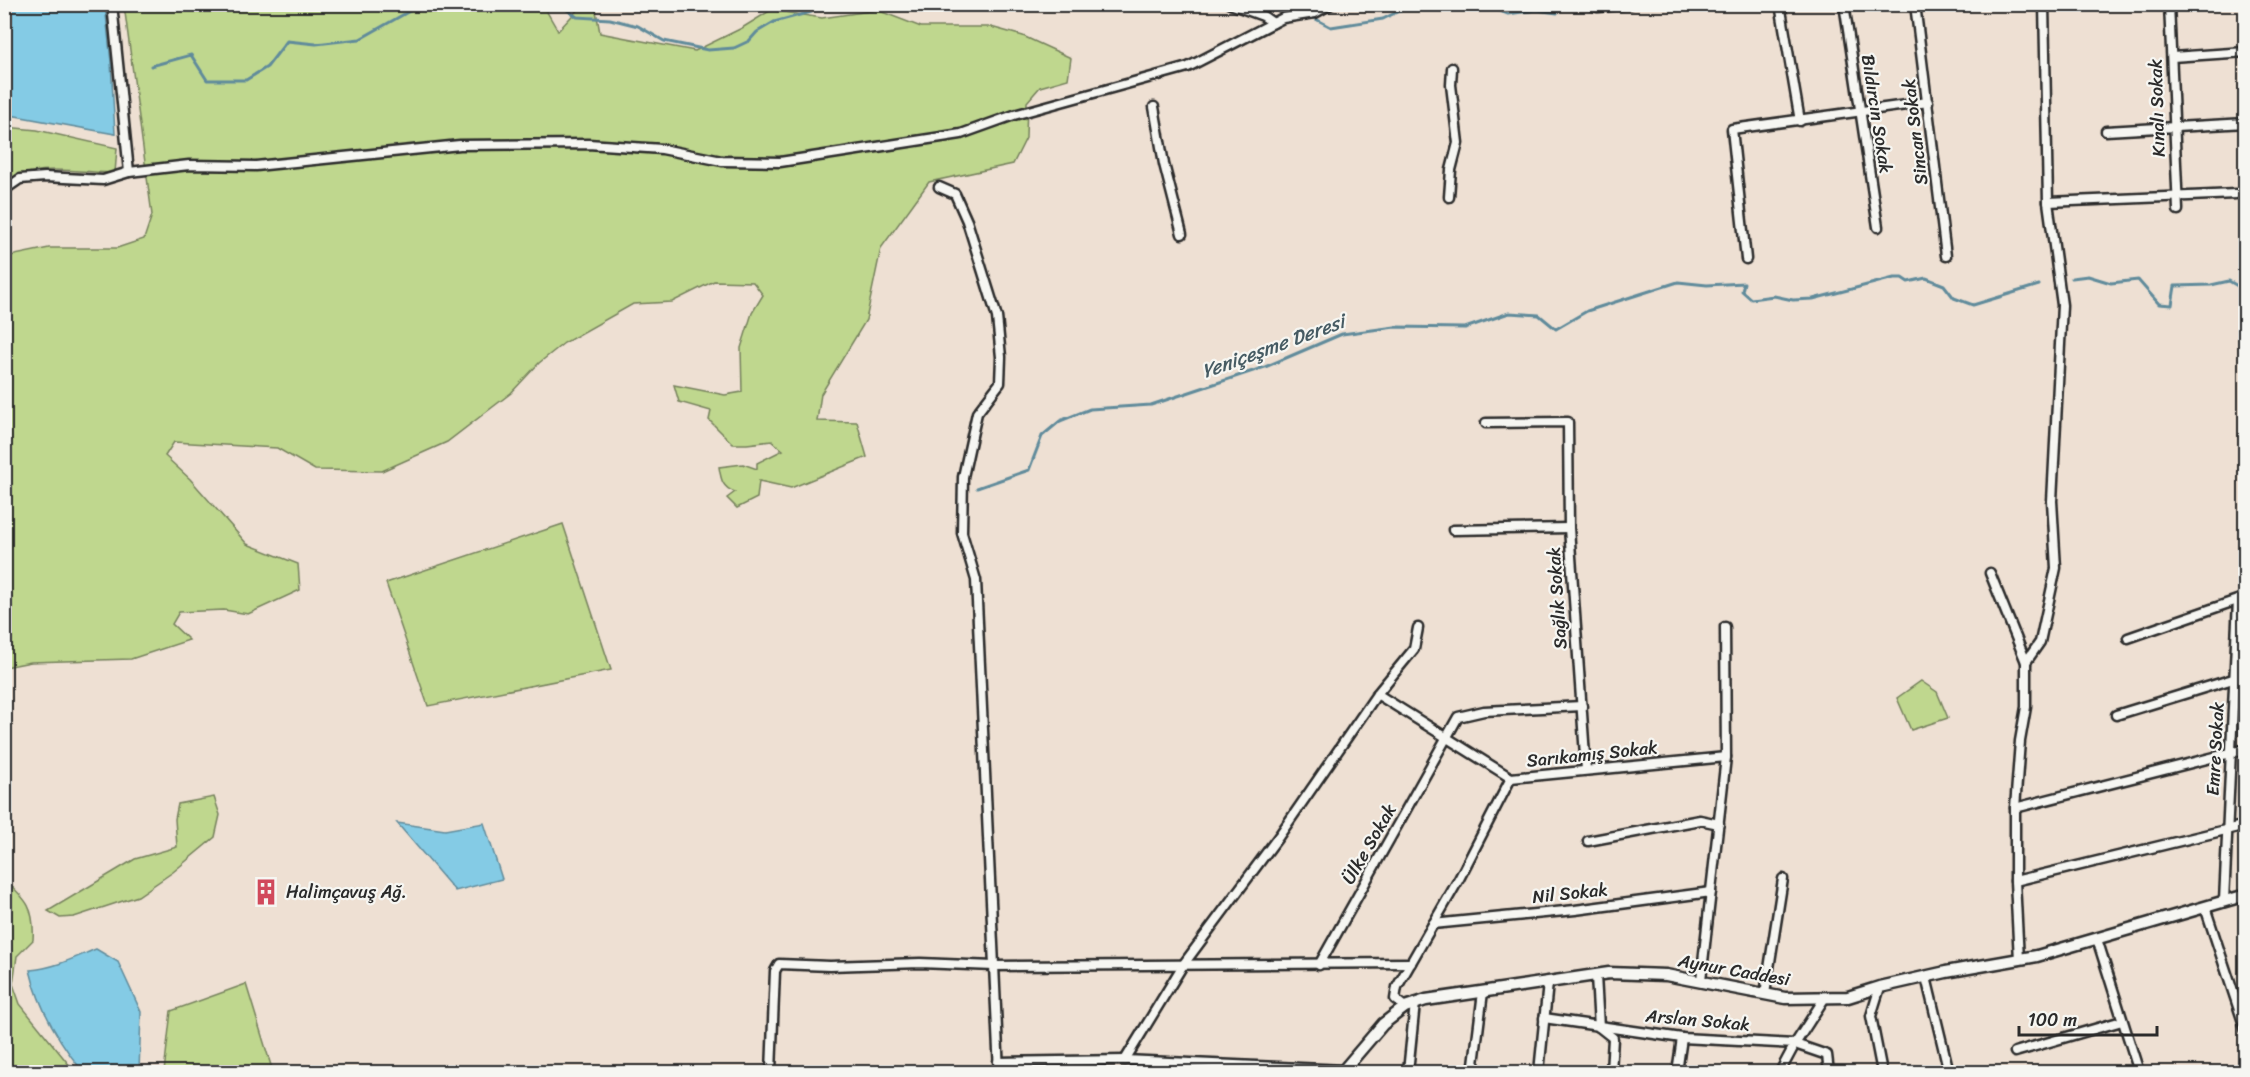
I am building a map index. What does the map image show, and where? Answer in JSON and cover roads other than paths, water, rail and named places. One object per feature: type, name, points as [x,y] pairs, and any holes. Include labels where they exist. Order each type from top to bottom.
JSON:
[{"type":"street","points":[[112,4],[129,172]]},
{"type":"street","points":[[1230,4],[1263,16],[1273,23]]},
{"type":"street","points":[[4,190],[20,179],[45,177],[104,180],[129,172],[189,165],[256,166],[460,146],[588,144],[662,149],[722,161],[780,162],[961,134],[1014,115],[1188,67],[1283,18],[1315,13],[1331,4]]},
{"type":"street","points":[[1589,4],[1598,7],[1630,4]]},
{"type":"street","points":[[1780,4],[1800,121]]},
{"type":"street","name":"Bıldırcın Sokak","points":[[1844,4],[1878,228]]},
{"type":"street","name":"Sincan Sokak","points":[[1915,4],[1946,256]]},
{"type":"street","points":[[2026,662],[2040,642],[2056,568],[2052,501],[2062,305],[2048,202],[2044,4]]},
{"type":"street","name":"Kınalı Sokak","points":[[2169,4],[2178,210]]},
{"type":"street","points":[[2172,57],[2246,52]]},
{"type":"street","points":[[1449,197],[1450,170],[1458,143],[1451,85],[1452,69]]},
{"type":"street","points":[[1746,259],[1732,129],[1928,102]]},
{"type":"street","points":[[1154,107],[1164,164],[1182,234]]},
{"type":"street","points":[[2106,131],[2246,123]]},
{"type":"street","points":[[939,187],[955,194],[967,221],[997,317],[1001,357],[1000,382],[977,413],[975,421],[963,477],[962,533],[976,580],[999,1072]]},
{"type":"street","points":[[2048,202],[2236,194]]},
{"type":"street","name":"Sağlık Sokak","points":[[1486,423],[1568,422],[1569,528],[1586,771]]},
{"type":"street","points":[[1454,530],[1569,528]]},
{"type":"street","points":[[1990,573],[2026,662],[2026,706],[2020,741],[2015,808],[2015,881],[2019,960]]},
{"type":"street","points":[[2128,638],[2242,598]]},
{"type":"street","name":"Emre Sokak","points":[[2224,901],[2235,678],[2242,598]]},
{"type":"street","points":[[1701,980],[1726,758],[1725,627]]},
{"type":"street","points":[[1125,1060],[1183,965],[1279,836],[1377,694],[1414,649],[1418,628]]},
{"type":"street","points":[[2116,715],[2246,675]]},
{"type":"street","name":"Sarıkamış Sokak","points":[[1377,694],[1511,778],[1726,758]]},
{"type":"street","name":"Ülke Sokak","points":[[1319,965],[1458,717],[1484,711],[1582,706]]},
{"type":"street","points":[[2015,808],[2246,749]]},
{"type":"street","points":[[1408,1072],[1410,1005],[1395,999],[1397,987],[1511,778]]},
{"type":"street","points":[[1587,841],[1700,820],[1719,824]]},
{"type":"street","points":[[2015,881],[2246,825]]},
{"type":"street","points":[[1765,994],[1783,879]]},
{"type":"street","name":"Nil Sokak","points":[[1433,924],[1575,910],[1711,892]]},
{"type":"street","name":"Aynur Caddesi","points":[[1344,1071],[1383,1024],[1410,1005],[1609,973],[1666,975],[1785,998],[1848,997],[1926,977],[2019,960],[2246,895]]},
{"type":"street","points":[[2205,907],[2246,1031]]},
{"type":"street","points":[[2097,939],[2139,1072]]},
{"type":"street","points":[[771,1072],[775,971],[779,964],[830,966],[920,963],[994,966],[1411,963]]},
{"type":"street","points":[[1596,976],[1599,1027],[1613,1038],[1611,1072]]},
{"type":"street","points":[[1926,977],[1948,1072]]},
{"type":"street","points":[[1539,1072],[1548,983]]},
{"type":"street","points":[[1880,987],[1871,1016],[1882,1072]]},
{"type":"street","points":[[1473,1072],[1482,992]]},
{"type":"street","points":[[1780,1072],[1824,999]]},
{"type":"street","name":"Arslan Sokak","points":[[1544,1017],[1682,1038],[1795,1044],[1827,1055],[1829,1072]]},
{"type":"street","points":[[2015,1052],[2122,1021]]},
{"type":"street","points":[[1677,1072],[1682,1038]]},
{"type":"street","points":[[998,1062],[1125,1060],[1344,1071]]},
{"type":"water","points":[[4,5],[105,5],[115,134],[5,114]]},
{"type":"water","points":[[397,823],[445,830],[484,823],[502,879],[455,891]]},
{"type":"water","points":[[96,949],[118,962],[141,1012],[139,1072],[83,1072],[58,1037],[44,1012],[34,984],[30,970],[56,965]]},
{"type":"waterway","points":[[151,66],[191,55],[207,80],[246,80],[267,67],[287,41],[316,44],[360,39],[422,4]]},
{"type":"waterway","points":[[559,4],[577,17],[610,19],[638,26],[664,41],[708,50],[734,48],[749,41],[757,32],[774,22],[811,12],[823,4]]},
{"type":"waterway","points":[[1287,4],[1305,13]]},
{"type":"waterway","points":[[1310,16],[1331,27],[1383,19],[1413,4]]},
{"type":"waterway","points":[[1482,4],[1508,14],[1537,10],[1557,13]]},
{"type":"waterway","name":"Yeniçeşme Deresi","points":[[2072,278],[2088,276],[2111,283],[2138,280],[2159,304],[2172,305],[2175,286],[2211,285],[2229,281],[2246,291]]},
{"type":"waterway","name":"Yeniçeşme Deresi","points":[[977,488],[1029,470],[1042,436],[1060,421],[1090,409],[1151,405],[1265,367],[1342,334],[1395,327],[1465,328],[1509,313],[1539,315],[1556,329],[1587,311],[1678,282],[1707,285],[1744,283],[1742,291],[1751,299],[1774,296],[1793,300],[1813,299],[1894,278],[1902,278],[1908,282],[1926,278],[1944,285],[1954,298],[1973,305],[2039,285]]},
{"type":"place","name":"Halimçavuş Ağ.","points":[[266,892]]}]
